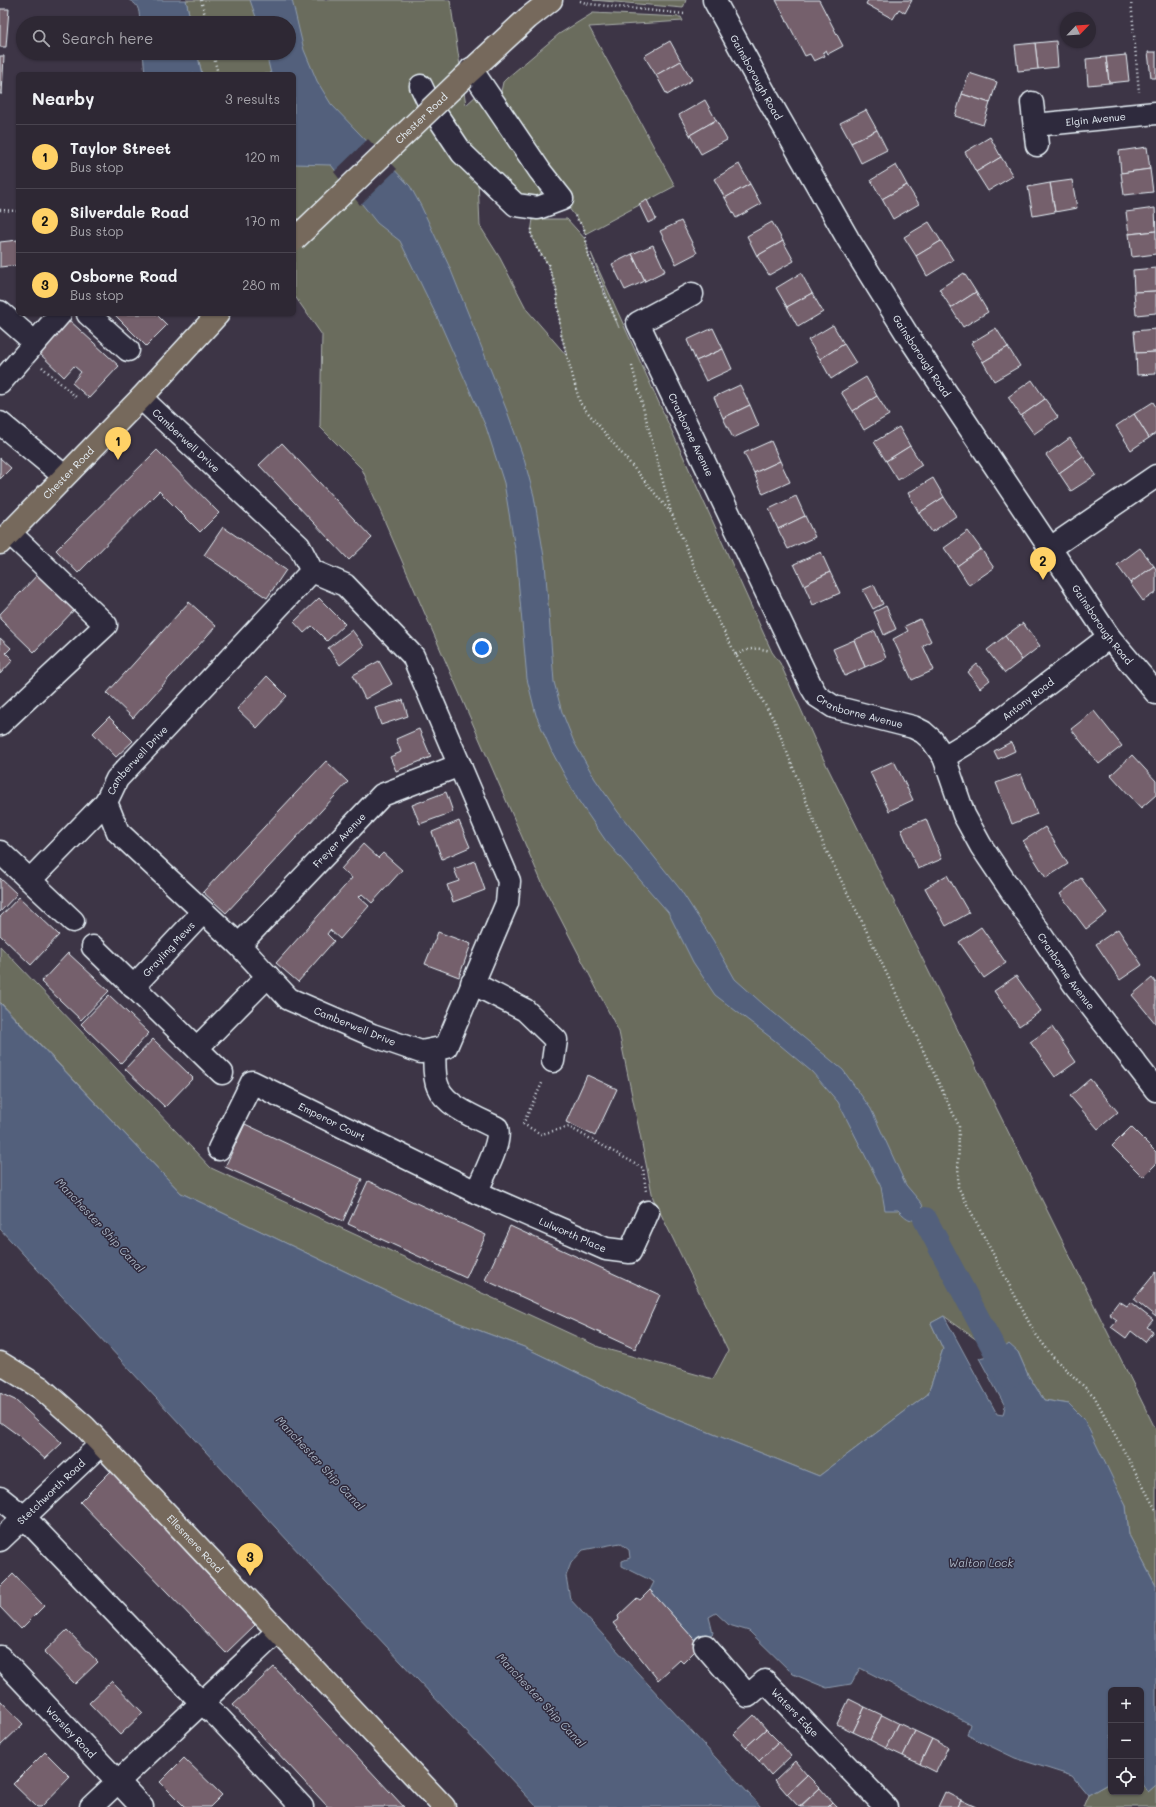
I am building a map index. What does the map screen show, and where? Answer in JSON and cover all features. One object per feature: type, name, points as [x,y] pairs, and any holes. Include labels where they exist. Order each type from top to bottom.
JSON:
[{"type":"main road","name":"Chester Road","points":[[296,238],[468,73],[528,18],[551,0]]},
{"type":"main road","name":"Chester Road","points":[[5,538],[141,398],[216,316]]},
{"type":"main road","name":"Ellesmere Road","points":[[0,1362],[41,1388],[56,1400],[101,1444],[444,1807]]},
{"type":"street","name":"Gainsborough Road","points":[[714,0],[848,240],[906,334],[1109,637],[1156,693]]},
{"type":"street","points":[[421,86],[430,105],[462,153],[516,205],[538,208],[562,198],[540,171],[468,73]]},
{"type":"street","name":"Elgin Avenue","points":[[1032,103],[1036,135],[1148,114]]},
{"type":"street","name":"Cranborne Avenue","points":[[692,294],[638,323],[811,686],[817,696],[834,707],[913,727],[923,732],[932,740],[944,757],[964,815],[981,846],[1074,984],[1156,1090]]},
{"type":"street","points":[[0,312],[30,347]]},
{"type":"street","points":[[0,383],[58,316]]},
{"type":"street","points":[[90,316],[128,350]]},
{"type":"street","name":"Camberwell Drive","points":[[141,398],[299,546],[312,571],[117,779],[106,802],[118,832],[239,945],[289,999],[379,1038],[421,1052],[434,1050]]},
{"type":"street","points":[[0,423],[64,476]]},
{"type":"street","points":[[1049,549],[1156,476]]},
{"type":"street","points":[[0,724],[106,625],[5,538]]},
{"type":"street","points":[[312,571],[345,584],[413,656],[509,881],[507,903],[446,1047],[434,1050],[437,1086],[443,1097],[466,1112],[497,1128],[499,1134],[497,1145],[488,1163],[478,1189],[478,1193]]},
{"type":"street","name":"Antony Road","points":[[944,757],[982,734],[1109,637]]},
{"type":"street","name":"Freyer Avenue","points":[[239,945],[382,795],[460,765]]},
{"type":"street","points":[[30,880],[106,802]]},
{"type":"street","points":[[0,852],[73,921]]},
{"type":"street","name":"Grayling Mews","points":[[133,987],[203,912]]},
{"type":"street","points":[[93,947],[222,1073]]},
{"type":"street","points":[[197,1048],[268,976]]},
{"type":"street","points":[[472,983],[525,1010],[556,1040],[553,1061]]},
{"type":"street","name":"Emperor Court","points":[[219,1149],[252,1082],[478,1193]]},
{"type":"street","name":"Lulworth Place","points":[[478,1193],[606,1249],[630,1252],[648,1212]]},
{"type":"street","name":"Stetchworth Road","points":[[0,1540],[101,1444]]},
{"type":"street","points":[[0,1498],[6,1501],[24,1517],[201,1702],[219,1718],[302,1807]]},
{"type":"street","points":[[91,1807],[278,1631]]},
{"type":"street","name":"Waters Edge","points":[[704,1646],[748,1696],[765,1681],[886,1807]]},
{"type":"street","name":"Worsley Road","points":[[0,1656],[142,1807]]},
{"type":"path","points":[[202,0],[205,16]]},
{"type":"path","points":[[1131,0],[1148,114]]},
{"type":"path","points":[[580,1],[589,4],[685,14]]},
{"type":"path","points":[[215,60],[218,72]]},
{"type":"path","points":[[562,198],[584,228],[589,257],[616,322]]},
{"type":"path","points":[[538,208],[533,219],[531,233],[536,247],[548,264],[556,288],[560,334],[580,403],[672,514]]},
{"type":"path","points":[[0,210],[16,210]]},
{"type":"path","points":[[30,347],[76,397]]},
{"type":"path","points":[[632,365],[672,514],[711,606],[736,655],[775,722],[824,846],[866,930],[959,1126],[958,1187],[1034,1332],[1053,1357],[1094,1396],[1156,1510]]},
{"type":"path","points":[[736,655],[748,648],[758,648],[772,652]]},
{"type":"path","points":[[499,1134],[523,1124],[553,1061]]},
{"type":"path","points":[[523,1124],[541,1134],[569,1127],[643,1168],[648,1212]]},
{"type":"green space","points":[[186,0],[450,0],[466,105],[478,94],[537,183],[542,198],[536,204],[478,180],[480,226],[500,258],[527,310],[567,356],[561,334],[556,288],[548,264],[536,247],[531,233],[533,219],[567,219],[586,240],[589,257],[619,328],[591,253],[772,652],[780,663],[822,756],[1156,1430],[1156,1586],[1129,1535],[1126,1506],[1069,1404],[1044,1400],[1028,1375],[1018,1352],[996,1354],[944,1316],[931,1323],[943,1349],[928,1394],[819,1476],[658,1412],[524,1347],[432,1313],[181,1193],[0,1002],[0,946],[211,1168],[599,1347],[713,1379],[728,1351],[653,1198],[619,1032],[542,883],[362,469],[320,427],[322,335],[296,298],[296,72],[202,72],[199,60],[296,60],[296,16],[189,16]]},
{"type":"green space","points":[[593,0],[686,0],[683,8]]},
{"type":"green space","points":[[593,13],[681,17],[683,21],[589,27],[675,186],[585,234],[584,228],[562,199],[500,96],[503,82],[507,78],[559,34]]},
{"type":"green space","points":[[1108,1784],[1108,1795],[1144,1795],[1144,1786],[1148,1792],[1156,1785],[1156,1807],[1083,1807],[1088,1795]]},
{"type":"water","points":[[129,0],[186,0],[189,16],[139,16],[137,7]]},
{"type":"water","points":[[250,0],[292,0],[296,16],[256,16]]},
{"type":"water","points":[[296,17],[304,50],[317,81],[331,104],[410,186],[450,268],[507,411],[524,459],[534,496],[545,563],[554,682],[562,712],[574,742],[595,779],[618,812],[680,889],[713,940],[735,979],[843,1070],[871,1109],[906,1185],[922,1204],[925,1217],[910,1220],[898,1210],[885,1210],[881,1187],[838,1102],[812,1072],[774,1040],[715,995],[693,962],[668,912],[606,841],[578,800],[551,750],[536,715],[527,679],[516,555],[504,483],[486,427],[440,323],[400,241],[377,223],[331,165],[296,164],[296,72],[271,72],[268,60],[296,60]]},
{"type":"water","points":[[144,60],[199,60],[202,72],[145,72]]},
{"type":"water","name":"Manchester Ship Canal","points":[[0,1003],[181,1193],[432,1313],[524,1347],[658,1412],[819,1476],[928,1394],[943,1349],[931,1323],[944,1316],[997,1414],[1003,1415],[1005,1406],[979,1358],[996,1354],[1009,1344],[1018,1352],[1028,1375],[1044,1400],[1069,1404],[1084,1419],[1126,1506],[1129,1535],[1156,1586],[1156,1785],[1148,1792],[1144,1786],[1144,1687],[1108,1687],[1108,1784],[1088,1795],[1072,1776],[1015,1758],[967,1735],[970,1724],[860,1668],[851,1684],[827,1688],[793,1674],[749,1631],[729,1625],[716,1613],[709,1617],[713,1633],[699,1645],[650,1590],[654,1582],[622,1566],[622,1561],[630,1558],[629,1550],[620,1543],[583,1550],[571,1563],[566,1576],[570,1599],[761,1807],[537,1807],[313,1568],[0,1229]]},
{"type":"pier","points":[[368,139],[397,169],[360,205],[334,172]]},
{"type":"building","points":[[776,0],[819,0],[843,46],[828,54],[826,50],[823,52],[825,56],[814,61],[810,54],[805,56]]},
{"type":"building","points":[[868,0],[912,0],[905,13],[899,9],[893,19],[866,4]]},
{"type":"building","points":[[0,9],[9,9],[6,47],[0,47]]},
{"type":"building","points":[[670,41],[681,61],[656,75],[644,56]]},
{"type":"building","points":[[1056,41],[1058,67],[1038,69],[1035,43]]},
{"type":"building","points":[[1035,43],[1038,69],[1018,71],[1015,45]]},
{"type":"building","points":[[1148,52],[1156,52],[1156,78],[1151,78]]},
{"type":"building","points":[[1126,55],[1129,81],[1109,83],[1106,57]]},
{"type":"building","points":[[0,56],[4,56],[2,94],[0,94]]},
{"type":"building","points":[[1106,57],[1109,83],[1088,85],[1086,59]]},
{"type":"building","points":[[681,61],[692,80],[667,95],[656,75]]},
{"type":"building","points":[[969,73],[997,82],[990,103],[962,94]]},
{"type":"building","points":[[962,94],[990,103],[983,125],[955,116]]},
{"type":"building","points":[[705,100],[716,120],[690,135],[679,115]]},
{"type":"building","points":[[866,110],[877,130],[851,143],[840,123]]},
{"type":"building","points":[[716,120],[727,140],[701,154],[690,135]]},
{"type":"building","points":[[877,130],[887,150],[861,163],[851,143]]},
{"type":"building","points":[[990,137],[1001,157],[976,172],[965,152]]},
{"type":"building","points":[[1147,147],[1150,169],[1121,173],[1119,151]]},
{"type":"building","points":[[1001,157],[1013,176],[988,191],[976,172]]},
{"type":"building","points":[[739,164],[750,184],[725,198],[714,179]]},
{"type":"building","points":[[896,165],[907,185],[882,199],[871,180]]},
{"type":"building","points":[[1150,169],[1153,192],[1124,195],[1121,173]]},
{"type":"building","points":[[1072,180],[1077,208],[1055,212],[1050,183]]},
{"type":"building","points":[[1050,183],[1055,212],[1033,216],[1028,187]]},
{"type":"building","points":[[750,184],[761,204],[736,218],[725,198]]},
{"type":"building","points":[[907,185],[919,204],[893,219],[882,199]]},
{"type":"building","points":[[647,200],[656,219],[648,223],[639,204]]},
{"type":"building","points":[[1155,208],[1156,231],[1129,234],[1126,212]]},
{"type":"building","points":[[681,221],[697,253],[676,264],[660,231]]},
{"type":"building","points":[[772,222],[783,241],[757,256],[747,236]]},
{"type":"building","points":[[929,222],[941,241],[916,256],[904,237]]},
{"type":"building","points":[[1156,231],[1156,254],[1132,257],[1129,234]]},
{"type":"building","points":[[16,240],[16,265],[0,267],[0,242]]},
{"type":"building","points":[[783,241],[794,261],[769,275],[757,256]]},
{"type":"building","points":[[941,241],[953,260],[927,276],[916,256]]},
{"type":"building","points":[[653,245],[665,271],[645,281],[632,254]]},
{"type":"building","points":[[632,254],[645,281],[625,290],[612,264]]},
{"type":"building","points":[[1156,268],[1156,291],[1134,292],[1133,270]]},
{"type":"building","points":[[801,273],[812,293],[787,307],[776,288]]},
{"type":"building","points":[[964,273],[976,292],[951,308],[939,289]]},
{"type":"building","points":[[1156,291],[1156,313],[1136,315],[1134,292]]},
{"type":"building","points":[[976,292],[988,312],[963,327],[951,308]]},
{"type":"building","points":[[812,293],[823,312],[798,327],[787,307]]},
{"type":"building","points":[[116,316],[158,316],[167,325],[146,346]]},
{"type":"building","points":[[68,319],[119,366],[89,398],[72,383],[81,372],[74,366],[64,377],[38,352]]},
{"type":"building","points":[[833,325],[844,344],[820,359],[808,340]]},
{"type":"building","points":[[713,328],[723,349],[696,361],[687,340]]},
{"type":"building","points":[[996,328],[1008,347],[983,362],[971,343]]},
{"type":"building","points":[[1156,329],[1156,352],[1136,353],[1134,331]]},
{"type":"building","points":[[844,344],[856,363],[831,379],[820,359]]},
{"type":"building","points":[[1008,347],[1020,366],[994,381],[983,362]]},
{"type":"building","points":[[723,349],[732,369],[706,381],[696,361]]},
{"type":"building","points":[[1156,352],[1156,374],[1137,375],[1136,353]]},
{"type":"building","points":[[866,377],[877,396],[853,411],[841,392]]},
{"type":"building","points":[[1032,380],[1045,399],[1021,416],[1008,397]]},
{"type":"building","points":[[740,385],[750,405],[723,418],[714,397]]},
{"type":"building","points":[[877,396],[889,415],[864,430],[853,411]]},
{"type":"building","points":[[1045,399],[1058,417],[1034,434],[1021,416]]},
{"type":"building","points":[[1153,402],[1156,407],[1156,433],[1149,438],[1134,414]]},
{"type":"building","points":[[750,405],[759,426],[733,438],[723,418]]},
{"type":"building","points":[[1134,414],[1149,438],[1131,450],[1116,426]]},
{"type":"building","points":[[899,427],[910,446],[886,461],[874,442]]},
{"type":"building","points":[[1070,438],[1083,456],[1059,473],[1046,455]]},
{"type":"building","points":[[771,441],[780,461],[754,473],[744,453]]},
{"type":"building","points":[[282,443],[372,538],[349,560],[259,465]]},
{"type":"building","points":[[910,446],[922,465],[898,480],[886,461]]},
{"type":"building","points":[[157,450],[219,513],[200,532],[159,491],[78,573],[56,550]]},
{"type":"building","points":[[1083,456],[1096,475],[1071,491],[1059,473]]},
{"type":"building","points":[[0,458],[11,468],[0,479]]},
{"type":"building","points":[[780,461],[790,482],[763,494],[754,473]]},
{"type":"building","points":[[933,478],[944,497],[919,513],[908,493]]},
{"type":"building","points":[[796,496],[805,516],[778,529],[769,509]]},
{"type":"building","points":[[944,497],[956,516],[932,532],[919,513]]},
{"type":"building","points":[[805,516],[815,537],[788,549],[778,529]]},
{"type":"building","points":[[223,527],[286,570],[267,598],[204,555]]},
{"type":"building","points":[[968,531],[981,549],[957,566],[944,548]]},
{"type":"building","points":[[1140,548],[1154,566],[1130,583],[1117,565]]},
{"type":"building","points":[[981,549],[994,568],[969,585],[957,566]]},
{"type":"building","points":[[821,552],[830,572],[804,585],[794,564]]},
{"type":"building","points":[[1154,566],[1156,569],[1156,592],[1143,601],[1130,583]]},
{"type":"building","points":[[41,571],[77,607],[34,652],[0,619],[0,614]]},
{"type":"building","points":[[830,572],[840,593],[813,605],[804,585]]},
{"type":"building","points":[[874,585],[883,604],[873,609],[863,590]]},
{"type":"building","points":[[319,598],[345,624],[327,641],[312,626],[304,633],[294,622]]},
{"type":"building","points":[[189,602],[216,626],[133,718],[107,693]]},
{"type":"building","points":[[886,606],[896,629],[884,635],[874,612]]},
{"type":"building","points":[[920,619],[931,641],[923,646],[934,670],[912,680],[893,639],[908,631],[905,626]]},
{"type":"building","points":[[1023,623],[1040,646],[1022,660],[1005,636]]},
{"type":"building","points":[[352,630],[364,646],[340,665],[328,648]]},
{"type":"building","points":[[875,631],[886,658],[865,667],[854,640]]},
{"type":"building","points":[[1005,636],[1022,660],[1005,673],[987,650]]},
{"type":"building","points":[[0,638],[11,648],[6,653],[13,660],[0,674]]},
{"type":"building","points":[[854,640],[865,667],[845,676],[833,649]]},
{"type":"building","points":[[379,661],[392,684],[365,699],[353,675]]},
{"type":"building","points":[[977,664],[990,680],[980,688],[968,672]]},
{"type":"building","points":[[267,676],[287,696],[257,728],[237,709]]},
{"type":"building","points":[[403,700],[408,716],[381,725],[375,708]]},
{"type":"building","points":[[1094,711],[1122,746],[1099,764],[1071,729]]},
{"type":"building","points":[[109,717],[133,741],[116,757],[93,733]]},
{"type":"building","points":[[419,729],[431,757],[396,771],[390,757],[401,752],[396,739]]},
{"type":"building","points":[[1011,742],[1015,751],[998,759],[994,751]]},
{"type":"building","points":[[1132,755],[1156,781],[1156,795],[1141,808],[1111,775]]},
{"type":"building","points":[[326,761],[348,782],[226,913],[203,892]]},
{"type":"building","points":[[894,761],[913,800],[889,811],[870,772]]},
{"type":"building","points":[[1021,774],[1037,814],[1012,824],[996,783]]},
{"type":"building","points":[[446,792],[453,812],[420,824],[412,805]]},
{"type":"building","points":[[926,819],[942,859],[918,869],[901,829]]},
{"type":"building","points":[[459,821],[470,847],[442,859],[432,832]]},
{"type":"building","points":[[1045,827],[1068,864],[1046,878],[1023,841]]},
{"type":"building","points":[[363,844],[378,858],[383,853],[402,870],[372,903],[362,894],[359,897],[369,906],[340,939],[330,930],[327,934],[334,941],[298,982],[276,963],[352,878],[341,869]]},
{"type":"building","points":[[475,861],[485,890],[453,902],[447,885],[459,881],[454,869]]},
{"type":"building","points":[[947,875],[969,913],[946,926],[925,888]]},
{"type":"building","points":[[0,878],[17,894],[0,912]]},
{"type":"building","points":[[1081,878],[1107,913],[1086,929],[1060,894]]},
{"type":"building","points":[[19,897],[59,935],[31,965],[0,935],[0,917]]},
{"type":"building","points":[[981,927],[1006,963],[984,978],[959,942]]},
{"type":"building","points":[[1118,929],[1142,965],[1120,980],[1096,944]]},
{"type":"building","points":[[438,932],[471,944],[459,977],[425,964]]},
{"type":"building","points":[[68,953],[109,991],[81,1020],[41,982]]},
{"type":"building","points":[[1016,976],[1041,1011],[1019,1026],[994,991]]},
{"type":"building","points":[[1152,978],[1156,983],[1156,1024],[1132,995]]},
{"type":"building","points":[[109,995],[149,1033],[121,1063],[81,1024]]},
{"type":"building","points":[[1052,1027],[1076,1062],[1055,1077],[1030,1042]]},
{"type":"building","points":[[153,1039],[193,1078],[165,1107],[125,1069]]},
{"type":"building","points":[[587,1075],[617,1089],[595,1136],[566,1122]]},
{"type":"building","points":[[1090,1079],[1118,1112],[1098,1129],[1070,1096]]},
{"type":"building","points":[[245,1124],[362,1179],[343,1221],[225,1167]]},
{"type":"building","points":[[1131,1127],[1156,1152],[1156,1164],[1143,1177],[1112,1146]]},
{"type":"building","points":[[368,1181],[486,1235],[466,1278],[348,1224]]},
{"type":"building","points":[[510,1226],[660,1295],[635,1349],[485,1280]]},
{"type":"building","points":[[1156,1272],[1156,1317],[1134,1299]]},
{"type":"building","points":[[1119,1301],[1127,1306],[1130,1302],[1153,1320],[1147,1327],[1153,1331],[1145,1342],[1131,1331],[1126,1338],[1111,1327],[1117,1320],[1109,1314]]},
{"type":"building","points":[[0,1393],[15,1400],[62,1443],[45,1459],[18,1435],[0,1422]]},
{"type":"building","points":[[111,1471],[255,1625],[226,1653],[80,1502]]},
{"type":"building","points":[[13,1574],[44,1606],[21,1629],[0,1607],[0,1587]]},
{"type":"building","points":[[650,1590],[700,1646],[683,1663],[680,1660],[658,1680],[613,1623],[619,1619],[618,1616],[637,1598],[640,1600]]},
{"type":"building","points":[[67,1630],[98,1662],[75,1684],[44,1652]]},
{"type":"building","points":[[274,1667],[404,1807],[328,1807],[233,1705]]},
{"type":"building","points":[[112,1681],[143,1713],[120,1735],[89,1703]]},
{"type":"building","points":[[849,1699],[865,1707],[853,1732],[837,1724]]},
{"type":"building","points":[[0,1700],[23,1724],[0,1746]]},
{"type":"building","points":[[865,1707],[882,1715],[870,1740],[853,1732]]},
{"type":"building","points":[[754,1715],[766,1729],[746,1747],[734,1734]]},
{"type":"building","points":[[882,1715],[898,1723],[886,1748],[870,1740]]},
{"type":"building","points":[[898,1723],[915,1731],[903,1756],[886,1748]]},
{"type":"building","points":[[766,1729],[779,1742],[759,1761],[746,1747]]},
{"type":"building","points":[[915,1731],[932,1739],[920,1764],[903,1756]]},
{"type":"building","points":[[932,1739],[948,1747],[936,1772],[920,1764]]},
{"type":"building","points":[[779,1742],[791,1756],[771,1775],[759,1761]]},
{"type":"building","points":[[45,1752],[70,1777],[41,1807],[37,1807],[13,1784]]},
{"type":"building","points":[[184,1758],[222,1795],[210,1807],[185,1807],[160,1782]]},
{"type":"building","points":[[795,1761],[807,1775],[787,1794],[775,1780]]},
{"type":"building","points":[[807,1775],[820,1788],[799,1807],[787,1794]]},
{"type":"building","points":[[820,1788],[832,1802],[827,1807],[800,1807]]},
{"type":"building","points":[[945,1792],[961,1800],[958,1807],[938,1807]]},
{"type":"building","points":[[961,1800],[976,1807],[958,1807]]},
{"type":"building","points":[[832,1802],[837,1807],[827,1807]]},
{"type":"waterway","name":"Walton Lock","points":[[925,1219],[1009,1377]]},
{"type":"place","name":"Taylor Street","points":[[118,460]]},
{"type":"place","name":"Silverdale Road","points":[[1043,580]]},
{"type":"place","name":"Osborne Road","points":[[250,1576]]}]
